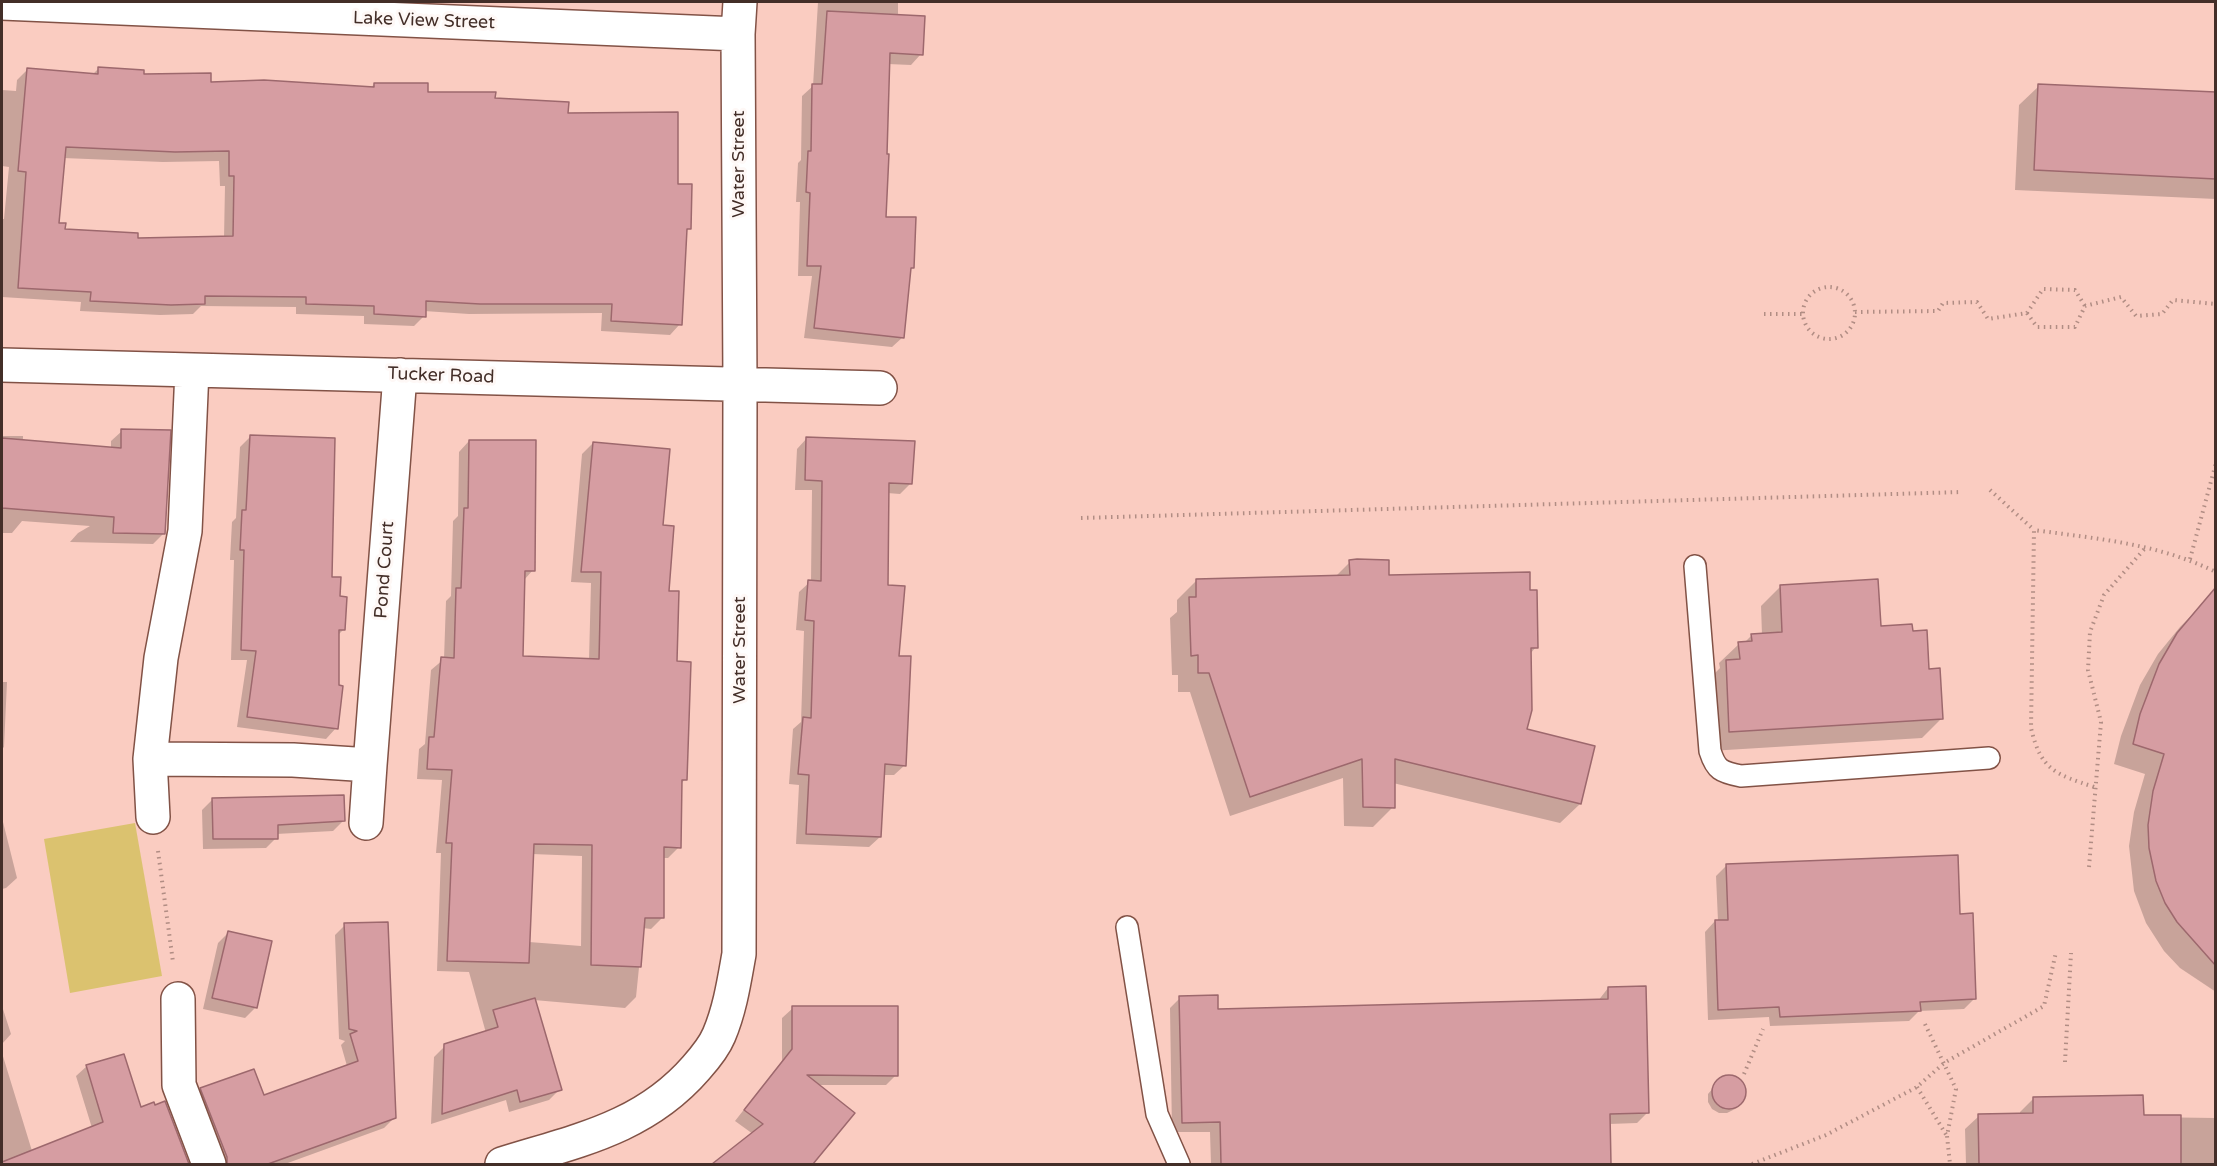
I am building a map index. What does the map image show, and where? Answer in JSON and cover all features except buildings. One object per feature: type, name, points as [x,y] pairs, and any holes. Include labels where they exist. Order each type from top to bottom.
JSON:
[{"type":"street","name":"Water Street","points":[[502,1164],[591,1137],[651,1109],[679,1088],[702,1061],[719,1037],[729,1008],[739,954],[738,34],[740,2]]},
{"type":"street","name":"Lake View Street","points":[[2,3],[738,34]]},
{"type":"street","name":"Tucker Road","points":[[2,365],[880,388]]},
{"type":"street","points":[[153,817],[150,759],[161,658],[185,531],[192,370]]},
{"type":"street","name":"Pond Court","points":[[366,822],[400,375]]},
{"type":"street","points":[[150,759],[293,760],[370,765]]},
{"type":"street","points":[[178,999],[179,1085],[209,1164]]},
{"type":"lane","points":[[1695,566],[1710,751],[1714,764],[1725,773],[1741,776],[1989,758]]},
{"type":"lane","points":[[1127,927],[1157,1114],[1179,1164]]},
{"type":"path","points":[[1823,287],[1834,287],[1845,292],[1853,301],[1856,312],[1853,323],[1846,333],[1835,338],[1824,338],[1813,334],[1803,314],[1805,302],[1812,292],[1823,287]]},
{"type":"path","points":[[1856,312],[1938,311],[1942,303],[1977,302],[1988,319],[2027,313],[2043,289],[2075,290],[2085,306]]},
{"type":"path","points":[[2085,306],[2121,297],[2136,316],[2162,314],[2173,300],[2216,304]]},
{"type":"path","points":[[2027,313],[2037,327],[2075,327],[2085,306]]},
{"type":"path","points":[[1764,314],[1803,314]]},
{"type":"path","points":[[2190,559],[2216,463]]},
{"type":"path","points":[[1990,490],[2034,530],[2147,546],[2190,559],[2216,572]]},
{"type":"path","points":[[1081,518],[1962,492]]},
{"type":"path","points":[[2034,530],[2031,728],[2035,745],[2045,764],[2059,775],[2094,787]]},
{"type":"path","points":[[2089,867],[2094,787],[2102,722],[2088,670],[2090,632],[2104,595],[2147,546]]},
{"type":"path","points":[[153,817],[178,999]]},
{"type":"path","points":[[1752,1164],[1826,1135],[1917,1087],[1944,1063],[2044,1006],[2056,952]]},
{"type":"path","points":[[2065,1062],[2071,953]]},
{"type":"path","points":[[1925,1024],[1956,1089],[1947,1137],[1950,1164]]},
{"type":"path","points":[[1744,1074],[1763,1029]]},
{"type":"path","points":[[1917,1087],[1947,1137]]},
{"type":"shaded area","points":[[135,823],[162,976],[70,993],[44,839]]}]
